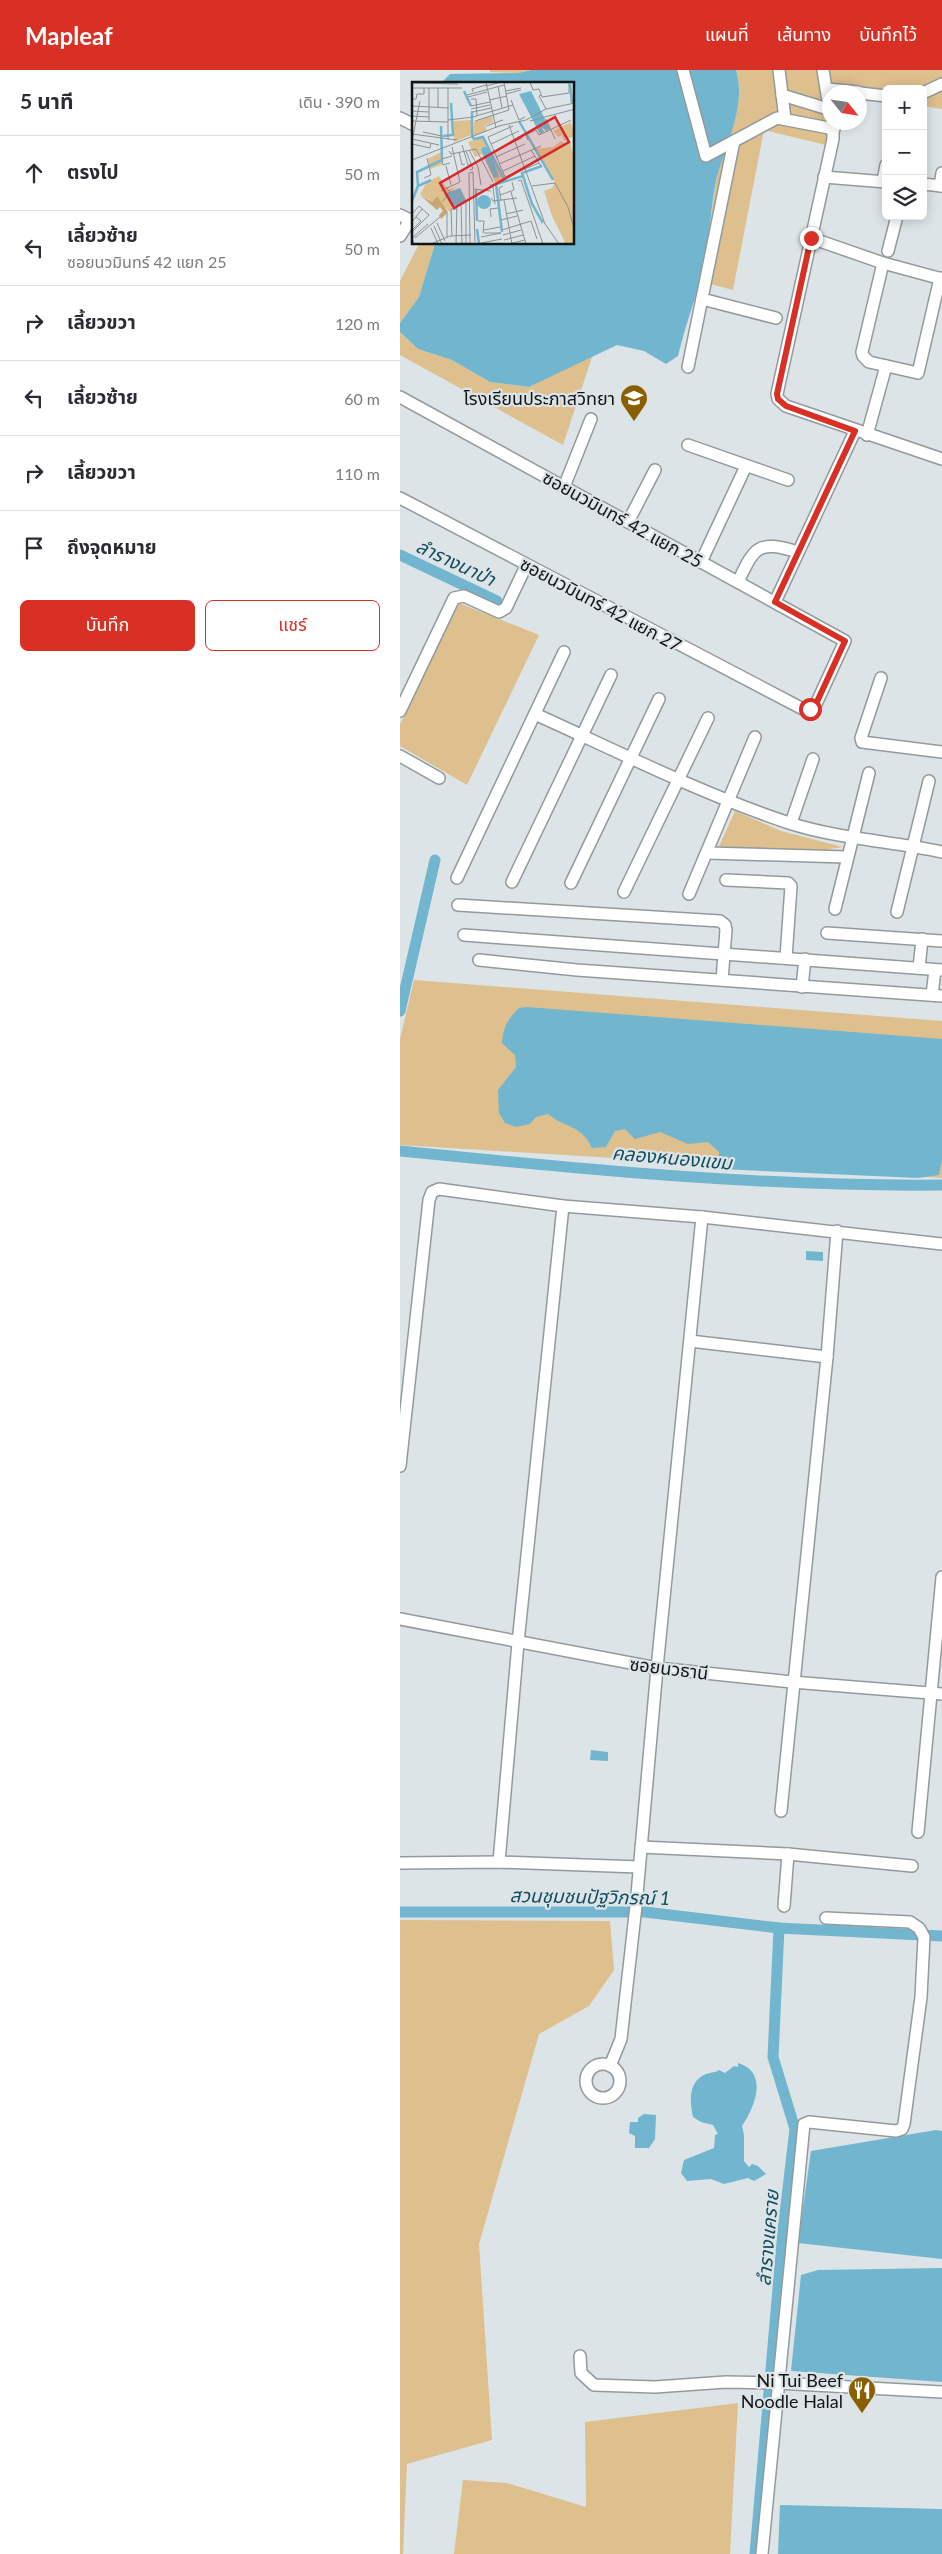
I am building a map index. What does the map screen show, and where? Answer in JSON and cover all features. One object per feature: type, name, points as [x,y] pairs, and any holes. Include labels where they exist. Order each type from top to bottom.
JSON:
[{"type":"street","points":[[683,70],[706,156],[777,118],[822,124]]},
{"type":"street","points":[[779,70],[785,119]]},
{"type":"street","points":[[823,70],[826,85]]},
{"type":"street","points":[[927,90],[942,84]]},
{"type":"street","points":[[867,94],[882,96]]},
{"type":"street","points":[[782,95],[822,109]]},
{"type":"street","points":[[400,118],[412,124]]},
{"type":"street","points":[[833,130],[777,394],[778,399],[786,406],[855,431],[942,458]]},
{"type":"street","points":[[688,367],[734,141]]},
{"type":"street","points":[[927,184],[941,186],[942,173]]},
{"type":"street","points":[[824,177],[882,181]]},
{"type":"street","points":[[400,236],[408,219]]},
{"type":"street","points":[[811,238],[885,257],[941,278],[918,373],[865,359],[862,352],[885,257],[896,220]]},
{"type":"street","points":[[702,299],[776,318]]},
{"type":"street","points":[[867,435],[886,366]]},
{"type":"street","name":"ซอยนวมินทร์ 42 แยก 25","points":[[400,397],[845,641]]},
{"type":"street","points":[[564,486],[591,419]]},
{"type":"street","points":[[775,602],[855,431]]},
{"type":"street","points":[[688,445],[788,480]]},
{"type":"street","points":[[701,562],[746,466]]},
{"type":"street","points":[[628,522],[655,470]]},
{"type":"street","name":"ซอยนวมินทร์ 42 แยก 27","points":[[400,498],[526,566],[803,709],[810,709],[816,704],[845,641]]},
{"type":"street","points":[[738,582],[749,559],[761,548],[775,545],[798,552]]},
{"type":"street","points":[[400,711],[454,598],[464,596],[500,612],[506,608],[526,566]]},
{"type":"street","points":[[457,878],[564,652]]},
{"type":"street","points":[[512,882],[612,675]]},
{"type":"street","points":[[881,678],[861,738],[862,742],[942,752]]},
{"type":"street","points":[[571,882],[659,699]]},
{"type":"street","points":[[534,714],[678,779],[791,823],[852,838],[942,852]]},
{"type":"street","points":[[624,892],[708,718]]},
{"type":"street","points":[[690,894],[755,737]]},
{"type":"street","points":[[400,756],[439,778]]},
{"type":"street","points":[[791,823],[814,759]]},
{"type":"street","points":[[835,909],[846,856],[869,773]]},
{"type":"street","points":[[897,912],[929,781]]},
{"type":"street","points":[[708,853],[846,856]]},
{"type":"street","points":[[726,880],[788,883],[791,886],[786,958]]},
{"type":"street","points":[[458,905],[720,921],[725,925],[726,930],[722,980]]},
{"type":"street","points":[[827,933],[942,941]]},
{"type":"street","points":[[464,935],[938,970],[937,995],[577,970],[480,960]]},
{"type":"street","points":[[919,968],[922,939]]},
{"type":"street","points":[[802,987],[805,959]]},
{"type":"street","points":[[400,1466],[429,1200],[432,1192],[439,1189],[563,1206],[836,1231],[942,1244]]},
{"type":"street","points":[[500,1862],[518,1643],[563,1206]]},
{"type":"street","points":[[610,2066],[621,2040],[702,1218]]},
{"type":"street","points":[[781,1811],[792,1682],[827,1357],[836,1231]]},
{"type":"street","points":[[690,1341],[827,1357]]},
{"type":"street","points":[[918,1832],[937,1693],[942,1577]]},
{"type":"street","name":"ซอยนวธานี","points":[[400,1619],[657,1668],[792,1682],[937,1693]]},
{"type":"street","points":[[641,1847],[788,1854],[912,1866]]},
{"type":"street","points":[[784,1906],[788,1854]]},
{"type":"street","points":[[400,1863],[500,1862],[639,1867]]},
{"type":"street","points":[[762,2554],[771,2383],[804,2124],[809,2122],[896,2131],[902,2129],[921,1997],[923,1935],[910,1922],[826,1918]]},
{"type":"street","points":[[580,2356],[581,2373],[594,2384],[655,2387],[726,2382],[771,2383],[942,2392]]},
{"type":"shaded area","points":[[490,70],[532,70],[518,73],[490,72]]},
{"type":"shaded area","points":[[736,70],[942,70],[942,109],[927,107],[927,85],[882,85],[882,99],[867,97],[867,85],[822,85],[822,130],[841,130],[838,148],[764,130],[733,290],[699,281],[708,244],[719,168],[737,113],[739,84]]},
{"type":"shaded area","points":[[418,245],[435,245],[419,297],[400,323],[400,281]]},
{"type":"shaded area","points":[[400,332],[418,349],[452,360],[490,382],[529,387],[593,354],[563,445],[400,355]]},
{"type":"shaded area","points":[[459,603],[539,635],[467,785],[400,746],[400,724]]},
{"type":"shaded area","points":[[735,811],[781,831],[843,847],[817,851],[717,851]]},
{"type":"shaded area","points":[[414,980],[942,1021],[942,1178],[400,1145],[400,1039]]},
{"type":"shaded area","points":[[400,1920],[610,1921],[614,1970],[589,2006],[539,2034],[479,2244],[492,2440],[407,2464],[403,2554],[400,2554]]},
{"type":"shaded area","points":[[738,2403],[730,2554],[454,2554],[463,2480],[507,2483],[586,2507],[585,2422]]},
{"type":"water","points":[[532,70],[736,70],[739,84],[737,112],[716,181],[703,271],[678,356],[666,364],[644,351],[617,345],[529,387],[490,382],[452,360],[418,349],[400,332],[400,323],[419,297],[435,245],[575,245],[575,82],[442,82],[450,74],[518,73]]},
{"type":"water","points":[[527,1007],[942,1039],[942,1159],[939,1175],[918,1178],[719,1169],[719,1152],[708,1142],[688,1144],[660,1132],[635,1139],[625,1129],[615,1131],[606,1147],[592,1148],[588,1140],[578,1131],[548,1114],[536,1117],[530,1124],[516,1127],[505,1123],[499,1113],[498,1090],[516,1067],[515,1055],[502,1043],[503,1037],[505,1028],[512,1016],[519,1008]]},
{"type":"water","points":[[806,1251],[823,1252],[823,1261],[806,1260]]},
{"type":"water","points":[[591,1750],[608,1752],[608,1761],[590,1760]]},
{"type":"water","points":[[738,2063],[748,2068],[754,2074],[756,2082],[755,2100],[742,2126],[744,2161],[749,2167],[752,2164],[758,2166],[766,2174],[754,2181],[748,2178],[724,2184],[711,2179],[687,2181],[681,2173],[684,2160],[714,2148],[715,2135],[718,2134],[713,2125],[701,2122],[693,2117],[691,2095],[694,2084],[704,2075],[719,2070],[725,2073],[734,2066],[738,2067]]},
{"type":"water","points":[[644,2114],[656,2115],[655,2139],[649,2148],[635,2148],[635,2136],[629,2133],[630,2122],[638,2122],[638,2118]]},
{"type":"water","points":[[936,2130],[942,2131],[942,2259],[798,2243],[811,2151]]},
{"type":"water","points":[[942,2268],[942,2382],[791,2371],[801,2275],[818,2270]]},
{"type":"water","points":[[780,2505],[942,2509],[942,2554],[778,2554]]},
{"type":"waterway","name":"ลำรางนาป่า","points":[[400,555],[497,601]]},
{"type":"waterway","points":[[400,1011],[435,860]]},
{"type":"waterway","name":"คลองหนองแขม","points":[[400,1151],[671,1176],[806,1183],[942,1185]]},
{"type":"waterway","name":"สวนชุมชนปัฐวิกรณ์ 1","points":[[400,1912],[645,1912],[779,1928],[942,1936]]},
{"type":"waterway","name":"ลำรางแคราย","points":[[755,2554],[783,2231],[795,2129],[773,2057],[779,1928]]},
{"type":"place","name":"โรงเรียนประภาสวิทยา","points":[[634,422]]},
{"type":"place","name":"Ni Tui Beef Noodle Halal","points":[[862,2414]]},
{"type":"route","points":[[810,709],[816,704],[845,641],[775,602],[855,431],[786,406],[778,399],[777,394],[811,238]]}]
